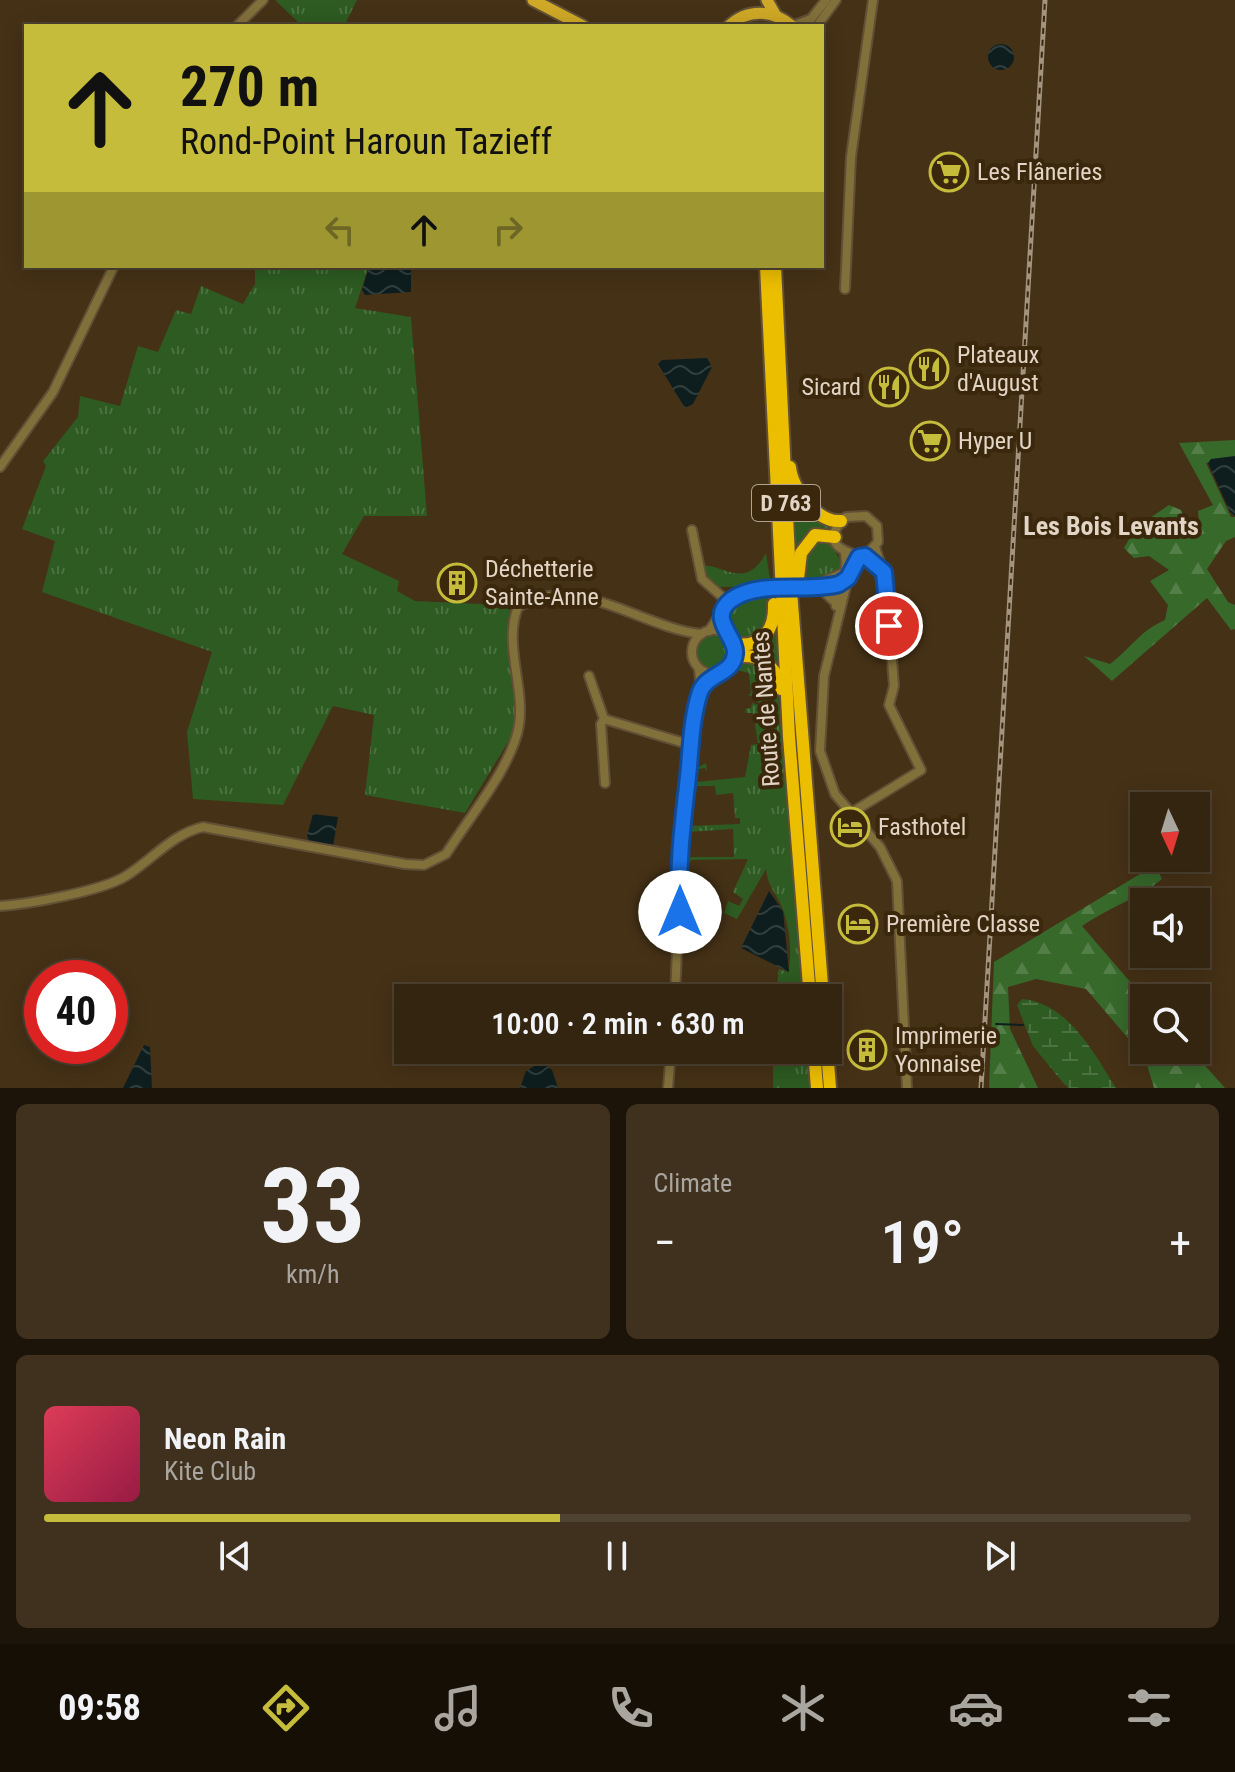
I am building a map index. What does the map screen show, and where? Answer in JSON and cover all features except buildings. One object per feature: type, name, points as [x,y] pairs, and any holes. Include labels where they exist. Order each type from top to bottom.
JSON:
[{"type":"highway","name":"Route de Nantes","points":[[766,268],[789,728],[809,984]]},
{"type":"highway","name":"Route de Nantes","points":[[775,268],[792,605],[822,984]]},
{"type":"highway","points":[[783,428],[796,487],[821,516],[841,521]]},
{"type":"highway","points":[[731,645],[760,641],[775,616],[769,480],[775,459]]},
{"type":"highway","points":[[792,605],[805,544],[815,535],[835,537]]},
{"type":"highway","points":[[731,645],[771,667],[779,679],[783,718],[789,728]]},
{"type":"highway","points":[[815,1064],[817,1088]]},
{"type":"highway","points":[[828,1064],[830,1088]]},
{"type":"main road","points":[[533,0],[579,24]]},
{"type":"main road","points":[[746,15],[751,0]]},
{"type":"main road","points":[[767,0],[776,16],[789,24]]},
{"type":"main road","points":[[732,24],[746,15],[776,16]]},
{"type":"street","points":[[239,24],[263,0]]},
{"type":"street","points":[[797,24],[811,19],[826,0]]},
{"type":"street","points":[[818,24],[836,0]]},
{"type":"street","points":[[849,288],[845,230],[851,157],[873,0]]},
{"type":"street","points":[[0,467],[53,392],[113,268]]},
{"type":"street","points":[[836,623],[839,584],[847,567],[845,554],[835,537],[841,521],[859,514],[872,520],[879,536],[875,547],[862,556],[848,578],[824,676],[820,751],[828,782],[880,847],[897,881],[907,1088]]},
{"type":"street","points":[[692,530],[702,579],[726,605],[731,645],[727,669],[713,674],[701,689]]},
{"type":"street","points":[[851,813],[921,770],[889,705],[894,686],[886,582],[875,547]]},
{"type":"street","points":[[845,554],[862,556],[880,565]]},
{"type":"street","points":[[815,588],[836,578],[847,567]]},
{"type":"street","points":[[692,646],[726,605],[759,591],[815,588],[839,584],[848,578]]},
{"type":"street","points":[[815,588],[836,603]]},
{"type":"street","points":[[0,906],[19,905],[112,883],[187,831],[203,827],[405,864],[436,861],[446,854],[516,736],[520,708],[514,629],[518,607],[537,597],[578,597],[681,633],[705,632],[731,645]]},
{"type":"street","points":[[676,984],[681,853],[691,745],[701,689],[692,646],[681,633]]},
{"type":"street","points":[[699,669],[713,674]]},
{"type":"street","points":[[589,676],[604,719],[601,724],[605,783]]},
{"type":"street","points":[[604,719],[691,745]]},
{"type":"street","points":[[668,1088],[670,1064]]},
{"type":"green space","points":[[275,0],[357,0],[345,24],[300,24]]},
{"type":"green space","points":[[255,268],[368,268],[355,308],[411,317],[427,516],[364,516],[342,554],[399,581],[397,591],[415,601],[503,605],[511,611],[519,724],[465,813],[365,795],[374,715],[333,706],[283,805],[193,799],[187,732],[212,652],[42,592],[55,541],[22,529],[46,466],[43,461],[78,417],[80,396],[120,406],[138,346],[158,352],[176,310],[191,314],[201,286],[243,304],[255,284]]},
{"type":"green space","points":[[1235,440],[1235,458],[1206,463],[1231,517],[1235,517],[1235,537],[1226,541],[1207,569],[1228,602],[1235,605],[1235,629],[1231,630],[1207,598],[1112,681],[1084,656],[1110,664],[1142,634],[1165,620],[1168,605],[1150,581],[1169,570],[1149,556],[1134,558],[1124,548],[1139,522],[1169,505],[1181,510],[1186,524],[1199,522],[1198,511],[1213,505],[1179,443]]},
{"type":"green space","points":[[790,489],[832,525],[830,530],[811,532],[798,553],[794,554]]},
{"type":"green space","points":[[814,538],[829,540],[843,565],[837,574],[799,583],[800,567]]},
{"type":"green space","points":[[766,553],[771,586],[718,587],[710,582],[703,566],[742,573],[758,565]]},
{"type":"green space","points":[[772,595],[764,634],[741,642],[727,626],[731,607],[746,599]]},
{"type":"green space","points":[[777,603],[780,674],[743,648],[757,645]]},
{"type":"green space","points":[[713,633],[726,638],[731,651],[726,664],[713,669],[700,664],[695,651],[700,638]]},
{"type":"green space","points":[[744,660],[753,660],[771,670],[778,692],[804,984],[777,984],[779,969],[788,972],[790,947],[786,919],[769,883],[766,869],[737,919],[724,913],[728,901],[739,906],[743,899],[733,892],[748,859],[692,860],[686,864],[686,857],[734,857],[733,829],[688,832],[689,826],[740,824],[740,818],[735,818],[733,793],[716,795],[715,786],[692,786],[694,763],[699,763],[699,767],[706,763],[707,772],[705,768],[699,769],[697,782],[745,777],[751,745],[758,744],[753,713],[746,713],[745,709],[751,708],[752,703],[761,706],[755,697],[748,695],[751,693],[749,673],[736,670]]},
{"type":"green space","points":[[1143,872],[1158,872],[1162,879],[1149,888],[1130,888],[1130,899],[1082,926],[1132,984],[1130,1040],[1086,989],[1036,979],[1008,987],[1010,1029],[1038,1088],[989,1088],[994,962]]},
{"type":"green space","points":[[1022,999],[1053,1010],[1066,1020],[1089,1046],[1116,1088],[1069,1088],[1064,1084],[1033,1046],[1017,1005]]},
{"type":"green space","points":[[773,1064],[810,1064],[812,1088],[773,1088]]},
{"type":"green space","points":[[1147,1064],[1204,1064],[1225,1088],[1154,1088]]},
{"type":"water","points":[[1001,44],[1010,48],[1014,57],[1010,66],[1001,70],[992,66],[988,57],[992,48]]},
{"type":"water","points":[[368,268],[411,268],[411,292],[365,295],[362,290]]},
{"type":"water","points":[[707,358],[712,367],[693,404],[685,408],[658,364],[662,360]]},
{"type":"water","points":[[1235,456],[1235,516],[1230,512],[1208,463],[1211,459]]},
{"type":"water","points":[[313,814],[338,817],[333,846],[310,842],[307,836]]},
{"type":"water","points":[[769,891],[783,911],[789,972],[741,948]]},
{"type":"water","points":[[144,1045],[150,1047],[152,1088],[123,1088]]},
{"type":"water","points":[[544,1064],[552,1070],[558,1088],[520,1088],[526,1071]]},
{"type":"waterway","points":[[996,1024],[1023,1025]]},
{"type":"railway","points":[[981,1088],[1045,0]]},
{"type":"place","name":"Les Flâneries","points":[[949,172]]},
{"type":"place","name":"Plateaux d'August","points":[[929,369]]},
{"type":"place","name":"Sicard","points":[[889,387]]},
{"type":"place","name":"Hyper U","points":[[930,441]]},
{"type":"place","name":"Déchetterie Sainte-Anne","points":[[457,583]]},
{"type":"place","name":"Fasthotel","points":[[850,827]]},
{"type":"place","name":"Première Classe","points":[[858,924]]},
{"type":"place","name":"Imprimerie Yonnaise","points":[[867,1050]]},
{"type":"district","name":"Les Bois Levants","points":[[1111,526]]},
{"type":"route","points":[[680,912],[681,853],[694,716],[701,689],[713,674],[727,669],[735,657],[734,644],[723,626],[724,608],[728,602],[748,592],[839,584],[848,578],[851,567],[859,557],[865,556],[880,565],[884,572],[889,626]]}]
